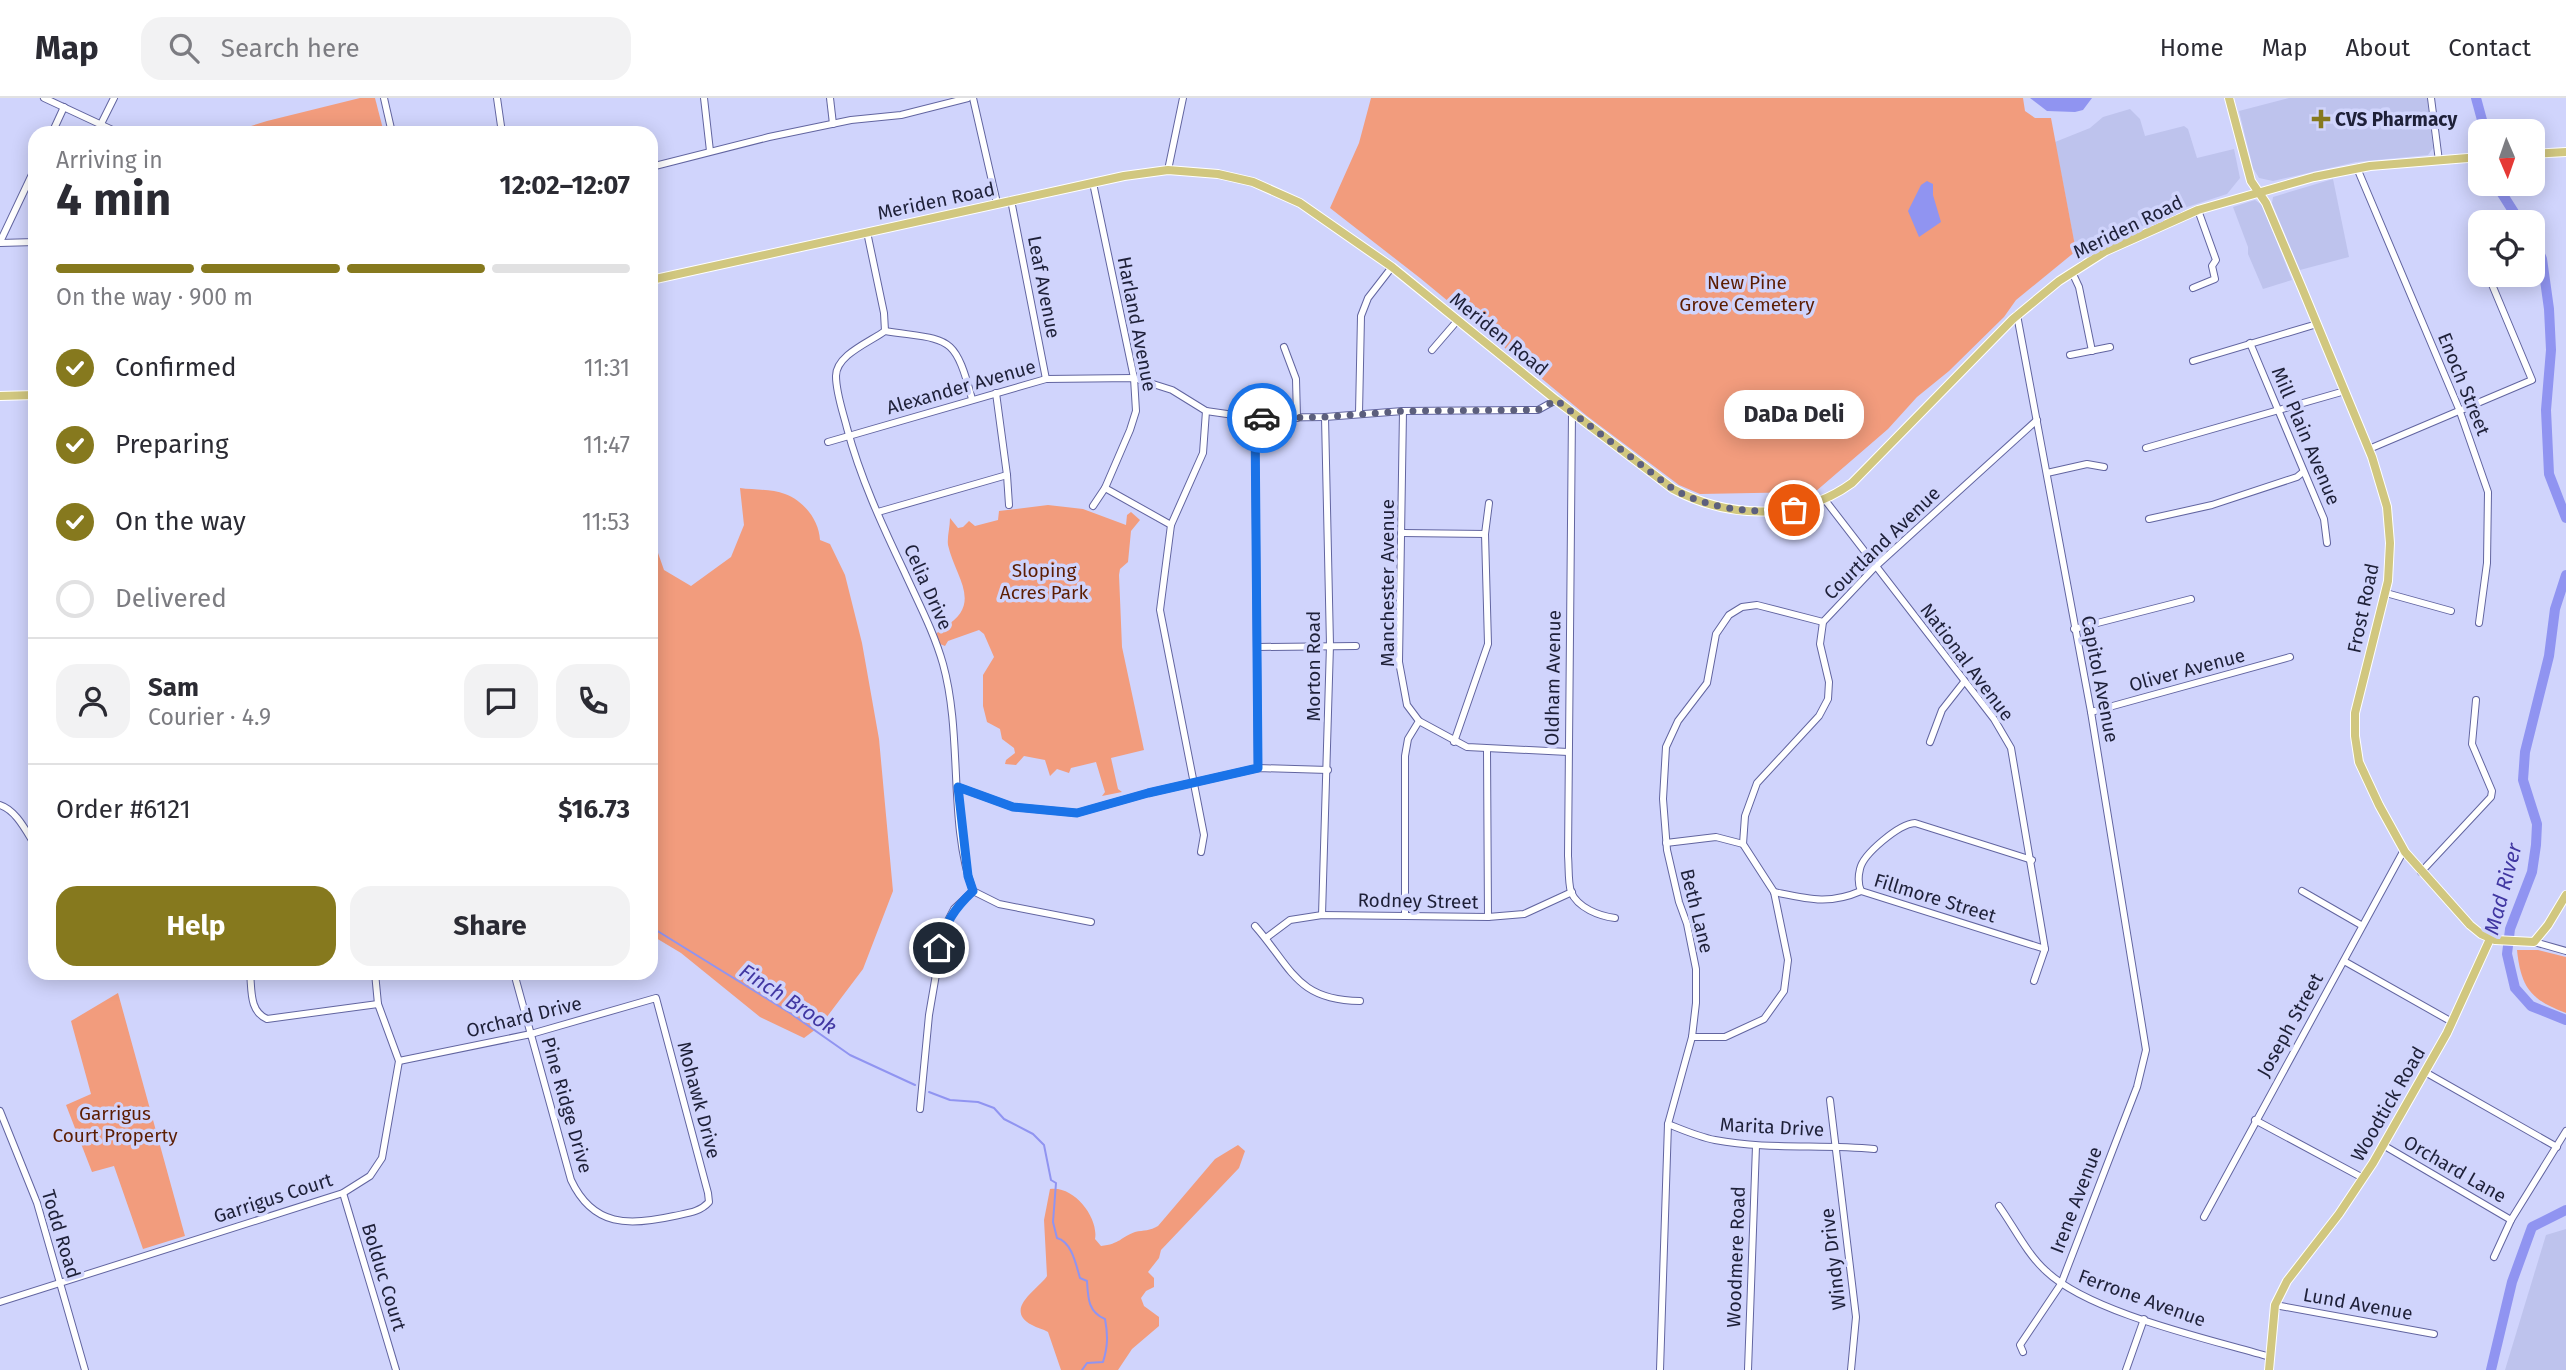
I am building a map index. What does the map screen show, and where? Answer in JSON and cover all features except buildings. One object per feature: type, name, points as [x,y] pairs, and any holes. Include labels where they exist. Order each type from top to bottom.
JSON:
[{"type":"main road","name":"Frost Road","points":[[2229,98],[2250,178],[2266,203],[2369,449],[2389,521],[2390,557],[2386,593],[2357,702],[2355,736],[2362,770],[2404,850],[2476,931],[2490,939]]},
{"type":"main road","points":[[2545,153],[2566,152]]},
{"type":"main road","name":"Meriden Road","points":[[658,278],[1093,183],[1168,170],[1218,174],[1264,186],[1321,215],[1392,267],[1556,400],[1673,489],[1713,505],[1756,511],[1794,510],[1825,500],[1852,482],[2017,315],[2073,272],[2130,239],[2198,210],[2258,191],[2357,168],[2468,159]]},
{"type":"main road","points":[[0,396],[28,395]]},
{"type":"main road","points":[[2490,939],[2534,942],[2551,921],[2566,895]]},
{"type":"main road","name":"Woodtick Road","points":[[2269,1370],[2276,1305],[2298,1264],[2363,1178],[2383,1145],[2452,1022],[2490,939]]},
{"type":"street","points":[[44,98],[105,126]]},
{"type":"street","points":[[101,124],[114,98]]},
{"type":"street","points":[[384,98],[390,126]]},
{"type":"street","points":[[497,98],[501,126]]},
{"type":"street","points":[[704,98],[710,151]]},
{"type":"street","points":[[830,98],[833,124]]},
{"type":"street","points":[[658,165],[833,124],[901,115],[971,98],[997,203]]},
{"type":"street","points":[[1168,170],[1183,98]]},
{"type":"street","points":[[2431,98],[2439,160]]},
{"type":"street","points":[[55,126],[64,107]]},
{"type":"street","name":"Enoch Street","points":[[2357,168],[2459,409],[2487,492],[2487,563],[2479,623]]},
{"type":"street","points":[[28,183],[0,242],[28,242]]},
{"type":"street","name":"Harland Avenue","points":[[1093,183],[1134,378],[1136,411],[1105,488],[1093,506]]},
{"type":"street","name":"Leaf Avenue","points":[[1011,200],[1046,379]]},
{"type":"street","points":[[2193,288],[2215,279],[2212,267],[2216,260],[2198,210]]},
{"type":"street","points":[[867,232],[884,313],[885,331],[945,341],[954,348],[959,355],[972,399]]},
{"type":"street","points":[[1359,412],[1360,316],[1368,298],[1392,267]]},
{"type":"street","points":[[2073,272],[2079,286],[2092,351]]},
{"type":"street","points":[[2369,449],[2532,380],[2493,287]]},
{"type":"street","name":"Capitol Avenue","points":[[2017,315],[2091,712],[2146,1050]]},
{"type":"street","points":[[1432,350],[1457,321]]},
{"type":"street","points":[[2193,361],[2317,324]]},
{"type":"street","name":"Celia Drive","points":[[885,331],[843,359],[837,368],[836,378],[856,462],[920,603],[942,662],[949,698],[968,876],[973,891]]},
{"type":"street","name":"Mill Plain Avenue","points":[[2250,343],[2324,519],[2327,543]]},
{"type":"street","points":[[1283,347],[1296,379],[1297,418]]},
{"type":"street","points":[[2070,355],[2110,347]]},
{"type":"street","name":"Alexander Avenue","points":[[828,442],[1046,379],[1134,378],[1172,390],[1206,411],[1255,418],[1325,417],[1359,412],[1538,410],[1556,400]]},
{"type":"street","points":[[2146,448],[2344,391]]},
{"type":"street","points":[[996,393],[1009,505]]},
{"type":"street","points":[[1201,852],[1205,835],[1163,636],[1160,610],[1171,526],[1203,453],[1206,411]]},
{"type":"street","name":"Manchester Avenue","points":[[1404,411],[1399,662],[1407,705],[1419,721]]},
{"type":"street","name":"Oldham Avenue","points":[[1572,412],[1568,752],[1568,856],[1572,892]]},
{"type":"street","name":"Morton Road","points":[[1322,915],[1330,645],[1325,417]]},
{"type":"street","points":[[1255,418],[1258,768]]},
{"type":"street","name":"Courtland Avenue","points":[[1743,844],[1745,816],[1757,783],[1819,716],[1828,699],[1829,682],[1819,644],[1823,622],[1875,568],[2037,420]]},
{"type":"street","points":[[2047,473],[2087,464],[2104,467]]},
{"type":"street","points":[[2149,519],[2211,505],[2297,477],[2303,472]]},
{"type":"street","points":[[878,512],[1007,475]]},
{"type":"street","points":[[1105,488],[1171,526]]},
{"type":"street","name":"National Avenue","points":[[1825,500],[1994,719],[2011,748],[2045,949]]},
{"type":"street","points":[[1454,742],[1488,644],[1485,534],[1489,503]]},
{"type":"street","points":[[1403,533],[1485,534]]},
{"type":"street","points":[[2386,593],[2451,611]]},
{"type":"street","points":[[2074,629],[2191,599]]},
{"type":"street","name":"Beth Lane","points":[[1660,1370],[1668,1124],[1692,1037],[1696,969],[1687,924],[1670,871],[1666,843],[1663,799],[1666,747],[1678,721],[1707,682],[1716,634],[1724,621],[1742,607],[1757,605],[1823,622]]},
{"type":"street","points":[[1258,647],[1356,646]]},
{"type":"street","name":"Oliver Avenue","points":[[2091,712],[2290,657]]},
{"type":"street","points":[[1930,742],[1941,710],[1964,682]]},
{"type":"street","points":[[2421,872],[2491,797],[2472,744],[2476,700]]},
{"type":"street","points":[[1405,916],[1405,756],[1408,739],[1419,721],[1454,742],[1486,750],[1568,752]]},
{"type":"street","points":[[1486,750],[1488,917]]},
{"type":"street","points":[[958,787],[1013,807],[1054,813],[1077,813],[1148,793],[1258,768],[1328,770]]},
{"type":"street","points":[[0,805],[5,806],[19,820],[28,834]]},
{"type":"street","points":[[1861,891],[1858,884],[1860,866],[1885,839],[1906,824],[1915,823],[2032,860]]},
{"type":"street","points":[[1666,843],[1716,837],[1743,844],[1774,892],[1788,960],[1784,991],[1764,1019],[1725,1037],[1692,1037]]},
{"type":"street","name":"Joseph Street","points":[[2204,1217],[2404,850]]},
{"type":"street","points":[[920,1109],[933,981],[944,928],[954,909],[973,891],[999,904],[1091,922]]},
{"type":"street","name":"Fillmore Street","points":[[1774,892],[1824,901],[1843,899],[1861,891],[2045,949]]},
{"type":"street","points":[[2302,891],[2361,925]]},
{"type":"street","points":[[1572,892],[1588,910],[1615,918]]},
{"type":"street","name":"Rodney Street","points":[[1266,938],[1290,920],[1322,915],[1488,917],[1524,914],[1572,892]]},
{"type":"street","points":[[1255,926],[1293,976],[1316,994],[1339,1000],[1360,1001]]},
{"type":"street","points":[[2534,942],[2566,951]]},
{"type":"street","points":[[2034,981],[2045,949]]},
{"type":"street","points":[[2344,961],[2452,1022]]},
{"type":"street","points":[[251,980],[254,1007],[259,1015],[267,1018],[378,1004]]},
{"type":"street","name":"Garrigus Court","points":[[0,1302],[343,1193],[370,1176],[382,1158],[399,1062],[378,1004],[376,980]]},
{"type":"street","name":"Pine Ridge Drive","points":[[516,980],[571,1180],[580,1199],[594,1211],[618,1221],[650,1221],[703,1208]]},
{"type":"street","name":"Orchard Drive","points":[[399,1062],[531,1034],[656,998]]},
{"type":"street","name":"Mohawk Drive","points":[[656,998],[708,1193],[709,1202],[703,1208]]},
{"type":"street","name":"Irene Avenue","points":[[2023,1352],[2020,1345],[2060,1284],[2137,1087],[2146,1050]]},
{"type":"street","points":[[2425,1072],[2557,1147]]},
{"type":"street","name":"Windy Drive","points":[[1830,1100],[1856,1317],[1851,1370]]},
{"type":"street","name":"Todd Road","points":[[0,1111],[37,1203],[85,1370]]},
{"type":"street","points":[[2255,1120],[2363,1178]]},
{"type":"street","name":"Marita Drive","points":[[1668,1124],[1713,1140],[1756,1146],[1836,1146]]},
{"type":"street","points":[[2494,1257],[2511,1220],[2566,1131]]},
{"type":"street","name":"Orchard Lane","points":[[2383,1145],[2511,1220]]},
{"type":"street","name":"Woodmere Road","points":[[1748,1370],[1756,1146]]},
{"type":"street","points":[[1836,1146],[1874,1149]]},
{"type":"street","name":"Bolduc Court","points":[[343,1193],[396,1370]]},
{"type":"street","name":"Ferrone Avenue","points":[[1999,1206],[2043,1269],[2074,1293],[2144,1319],[2270,1357]]},
{"type":"street","name":"Lund Avenue","points":[[2276,1305],[2434,1334]]},
{"type":"street","points":[[2126,1370],[2144,1319]]},
{"type":"shaded area","points":[[2289,98],[2427,98],[2433,148],[2428,155],[2356,162],[2273,181],[2259,178],[2253,168],[2239,111]]},
{"type":"shaded area","points":[[2130,109],[2140,119],[2145,136],[2184,126],[2188,129],[2197,158],[2234,149],[2240,178],[2227,194],[2181,209],[2119,237],[2078,262],[2055,142],[2090,128],[2103,117]]},
{"type":"shaded area","points":[[2333,179],[2349,257],[2300,270],[2272,203],[2273,197]]},
{"type":"shaded area","points":[[2255,200],[2262,205],[2292,280],[2263,289],[2233,207]]},
{"type":"shaded area","points":[[2566,1229],[2566,1370],[2505,1370],[2546,1235]]},
{"type":"green space","points":[[360,98],[375,98],[382,126],[251,126]]},
{"type":"green space","name":"New Pine Grove Cemetery","points":[[1371,98],[2023,98],[2025,111],[2035,118],[2051,118],[2076,251],[2016,300],[2004,317],[1949,371],[1917,397],[1888,429],[1815,492],[1700,494],[1679,485],[1587,416],[1420,278],[1330,208],[1359,143]]},
{"type":"green space","points":[[740,488],[774,491],[792,497],[804,506],[817,525],[820,540],[830,544],[845,575],[862,643],[879,739],[893,891],[863,969],[820,1026],[804,1038],[760,1017],[681,953],[658,939],[658,553],[664,570],[691,586],[731,557],[744,525]]},
{"type":"green space","name":"Sloping Acres Park","points":[[1048,505],[1083,509],[1126,525],[1127,515],[1131,512],[1140,520],[1131,531],[1128,562],[1120,569],[1119,575],[1122,647],[1144,750],[1111,758],[1118,789],[1122,792],[1102,796],[1105,792],[1096,762],[1071,768],[1069,773],[1057,769],[1050,776],[1045,760],[1024,756],[1016,765],[1005,764],[1015,753],[1014,748],[1002,739],[1000,729],[987,722],[983,706],[983,675],[994,657],[984,634],[979,630],[948,641],[945,646],[940,644],[936,634],[939,631],[936,624],[944,627],[956,618],[965,599],[948,545],[950,518],[958,528],[969,521],[975,526],[998,520],[999,511]]},
{"type":"green space","points":[[2517,950],[2538,950],[2566,957],[2566,1013],[2544,1003],[2530,991],[2521,974]]},
{"type":"green space","name":"Garrigus Court Property","points":[[118,993],[185,1236],[143,1249],[114,1166],[92,1172],[66,1105],[91,1094],[71,1021]]},
{"type":"green space","points":[[1238,1145],[1245,1151],[1239,1168],[1161,1250],[1159,1258],[1148,1272],[1154,1278],[1154,1287],[1146,1291],[1141,1298],[1144,1306],[1159,1317],[1159,1326],[1132,1349],[1118,1370],[1061,1370],[1048,1332],[1032,1325],[1024,1319],[1021,1312],[1026,1299],[1047,1276],[1044,1220],[1050,1189],[1068,1192],[1076,1198],[1089,1213],[1095,1239],[1101,1246],[1107,1245],[1135,1232],[1158,1226],[1215,1159]]},
{"type":"water","points":[[2030,98],[2092,98],[2083,110],[2075,112],[2047,111]]},
{"type":"water","points":[[1927,181],[1933,184],[1933,195],[1941,222],[1919,237],[1908,211],[1921,185]]},
{"type":"waterway","name":"Mad River","points":[[2476,98],[2482,119]]},
{"type":"waterway","name":"Mad River","points":[[2504,196],[2512,210]]},
{"type":"waterway","name":"Mad River","points":[[2545,280],[2551,350],[2546,410],[2549,474],[2566,518]]},
{"type":"waterway","name":"Mad River","points":[[2566,575],[2555,609],[2549,656],[2525,752],[2523,780],[2537,824],[2536,845],[2532,872],[2510,929],[2507,954],[2515,988],[2531,1006],[2566,1020]]},
{"type":"waterway","name":"Finch Brook","points":[[658,931],[790,1013],[850,1055],[915,1085]]},
{"type":"waterway","name":"Finch Brook","points":[[929,1092],[950,1100],[978,1102],[994,1108],[1004,1119],[1033,1134],[1044,1145],[1051,1180],[1056,1183],[1053,1222],[1057,1238],[1070,1249],[1080,1278],[1087,1281],[1092,1308],[1105,1319],[1107,1346],[1103,1362],[1087,1363],[1082,1370]]},
{"type":"waterway","name":"Mad River","points":[[2491,1370],[2512,1282],[2532,1227],[2566,1210]]},
{"type":"way so far","points":[[1262,418],[1325,417],[1359,412],[1538,410],[1556,400],[1673,489],[1687,496],[1734,509],[1775,512],[1794,510]]},
{"type":"place","name":"CVS Pharmacy","points":[[2321,119]]},
{"type":"place","name":"DaDa Deli","points":[[1794,510]]},
{"type":"route","points":[[939,948],[944,928],[954,909],[973,891],[963,845],[958,787],[1013,807],[1054,813],[1077,813],[1148,793],[1258,768],[1255,418],[1262,418]]}]
